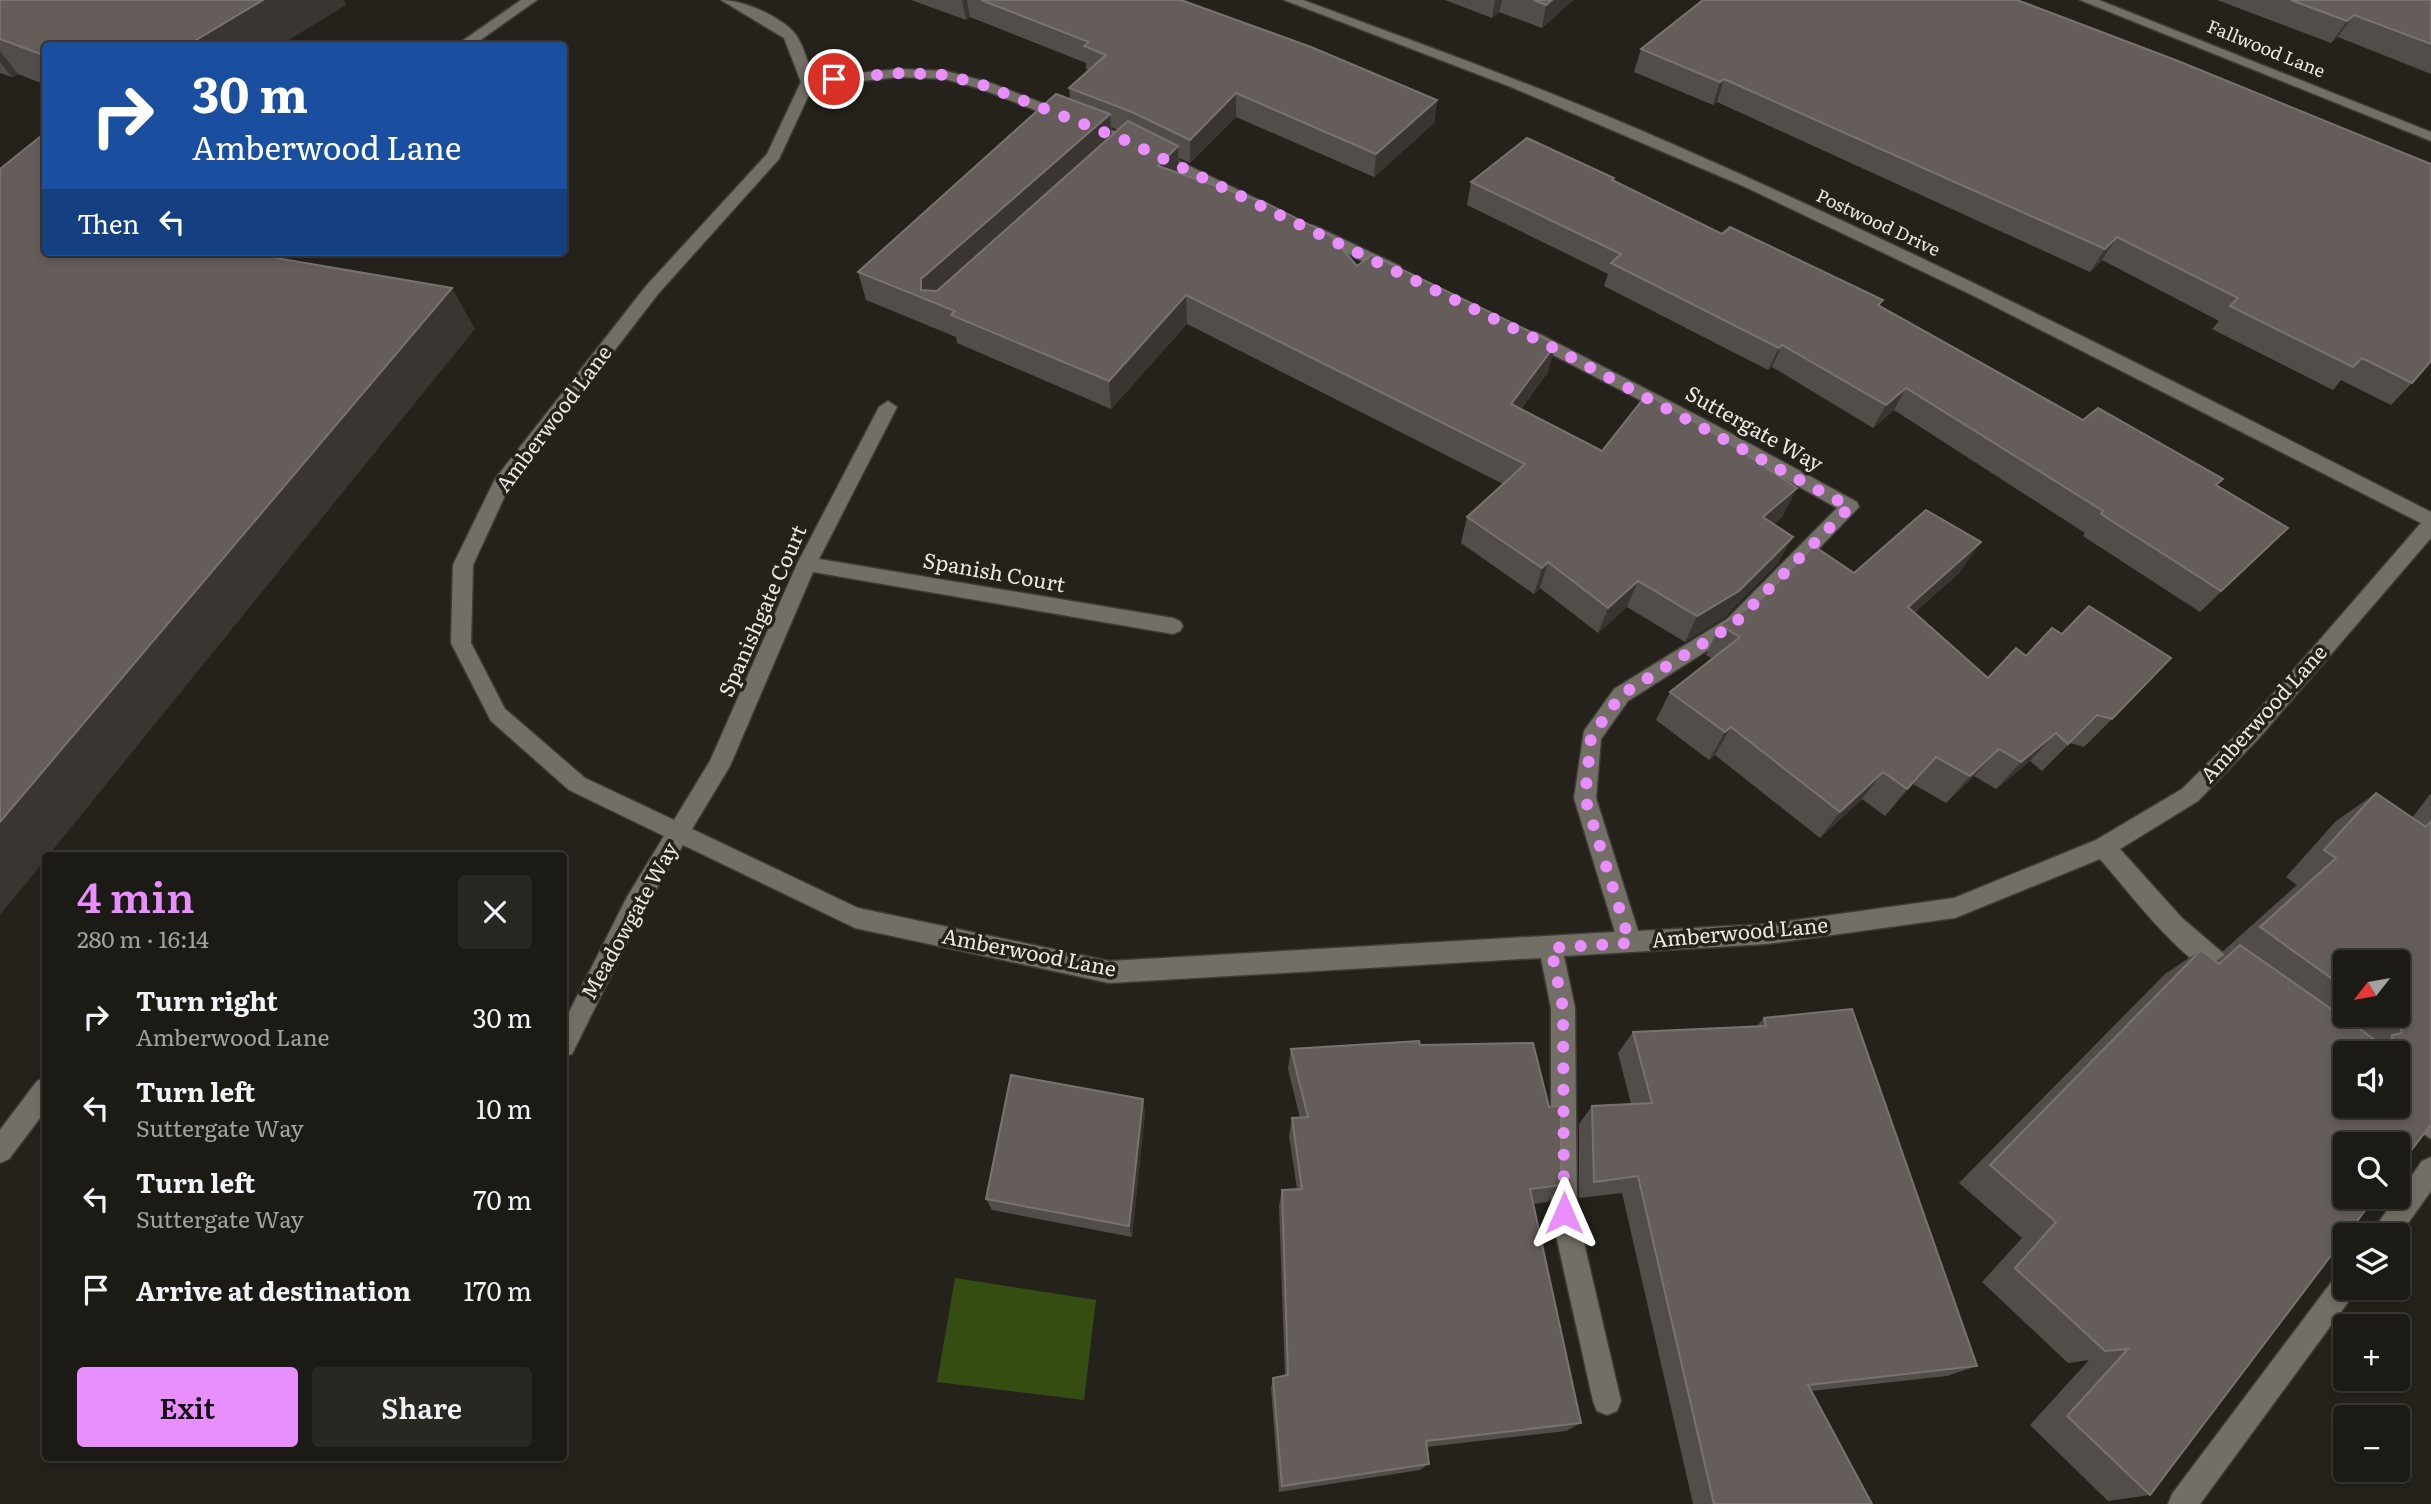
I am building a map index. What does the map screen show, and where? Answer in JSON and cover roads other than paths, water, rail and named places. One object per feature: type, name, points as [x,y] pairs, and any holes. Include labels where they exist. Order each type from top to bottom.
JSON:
[{"type":"street","points":[[727,0],[746,7],[790,36],[808,82],[900,73],[946,75],[986,86],[1284,217],[1415,280]]},
{"type":"street","name":"Postwood Drive","points":[[1291,0],[1516,84],[1783,200],[2037,320],[2431,522]]},
{"type":"street","name":"Fallwood Lane","points":[[2087,0],[2431,137]]},
{"type":"street","points":[[467,42],[523,1]]},
{"type":"street","name":"Amberwood Lane","points":[[808,82],[774,156],[652,290],[501,484],[463,565],[461,643],[498,715],[577,784],[855,918],[1109,972],[1767,934],[1955,908],[2104,847],[2190,795],[2252,732],[2431,522]]},
{"type":"street","name":"Suttergate Way","points":[[1513,328],[1700,424],[1850,507],[1734,624],[1621,695],[1591,737],[1585,798],[1630,943]]},
{"type":"street","name":"Spanishgate Court","points":[[678,833],[719,766],[807,564],[888,407]]},
{"type":"street","name":"Spanish Court","points":[[807,564],[1173,626]]},
{"type":"street","name":"Meadowgate Way","points":[[567,1040],[635,905],[678,833]]},
{"type":"street","points":[[2104,847],[2199,951],[2244,984]]},
{"type":"street","points":[[1551,948],[1563,1008],[1564,1213],[1607,1401]]},
{"type":"street","points":[[0,1150],[42,1093]]},
{"type":"street","points":[[2410,1110],[2431,1127]]},
{"type":"street","points":[[2392,1223],[2431,1170]]},
{"type":"street","points":[[2182,1504],[2334,1300]]}]
